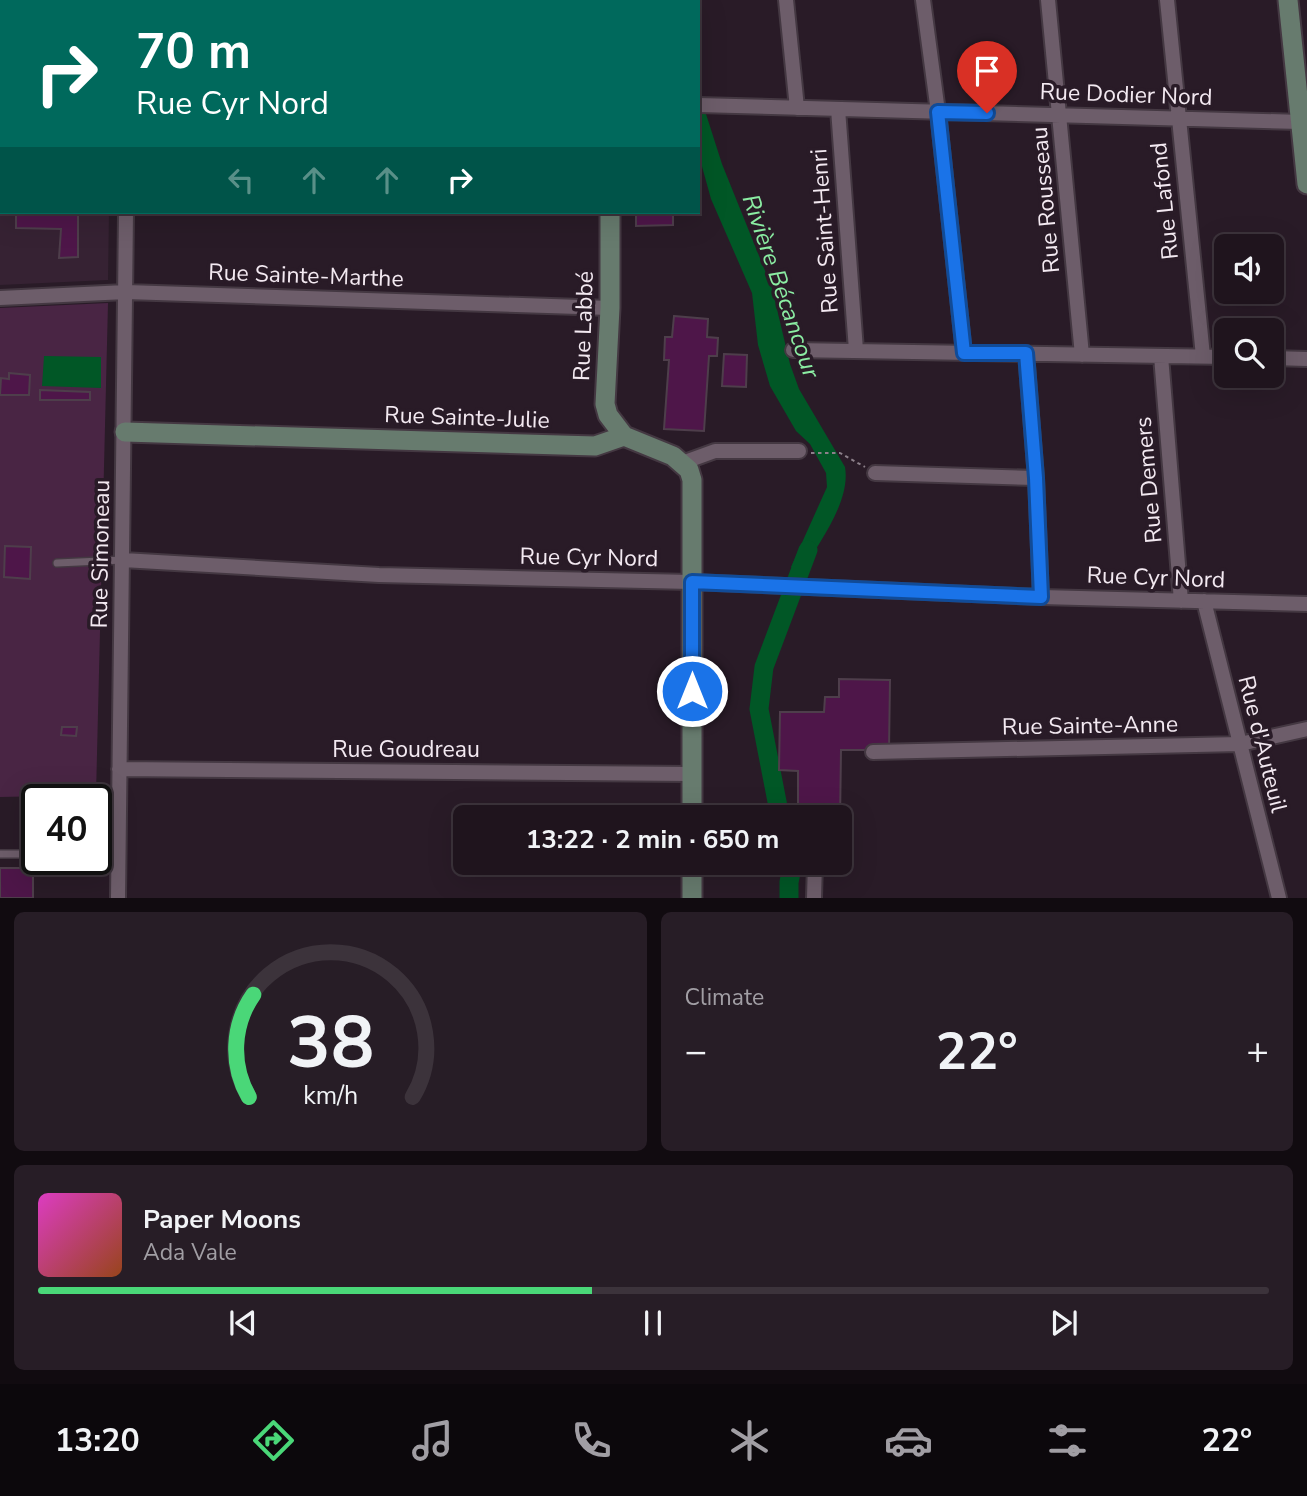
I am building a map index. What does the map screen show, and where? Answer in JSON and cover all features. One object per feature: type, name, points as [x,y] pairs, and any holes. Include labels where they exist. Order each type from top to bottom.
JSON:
[{"type":"street","points":[[786,0],[797,108]]},
{"type":"street","points":[[923,0],[964,353]]},
{"type":"street","name":"Rue Rousseau","points":[[1048,0],[1082,355]]},
{"type":"street","name":"Rue Lafond","points":[[1167,0],[1203,356]]},
{"type":"street","points":[[1288,0],[1307,184]]},
{"type":"street","name":"Rue Dodier Nord","points":[[704,105],[1301,122]]},
{"type":"street","name":"Rue Saint-Henri","points":[[838,109],[856,349]]},
{"type":"street","name":"Rue Simoneau","points":[[118,898],[127,214]]},
{"type":"street","name":"Rue Labbé","points":[[610,214],[610,308],[605,404],[608,415],[624,436]]},
{"type":"street","name":"Rue Sainte-Marthe","points":[[0,298],[126,292],[610,308]]},
{"type":"street","points":[[793,350],[1214,356]]},
{"type":"street","points":[[1026,353],[1036,478],[1041,597]]},
{"type":"street","name":"Rue Demers","points":[[1161,356],[1181,600]]},
{"type":"street","points":[[1284,358],[1307,359]]},
{"type":"street","name":"Rue Sainte-Julie","points":[[125,432],[594,446],[624,436]]},
{"type":"street","points":[[624,436],[673,456],[689,470],[692,480],[692,805]]},
{"type":"street","points":[[682,463],[715,451],[802,452]]},
{"type":"street","points":[[875,473],[1036,478]]},
{"type":"street","name":"Rue Cyr Nord","points":[[122,560],[379,575],[692,582],[1041,597],[1307,604]]},
{"type":"street","name":"Rue d'Auteuil","points":[[1204,601],[1279,898]]},
{"type":"street","name":"Rue Sainte-Anne","points":[[873,752],[1240,744],[1307,729]]},
{"type":"street","name":"Rue Goudreau","points":[[119,769],[692,774]]},
{"type":"street","points":[[692,875],[692,898]]},
{"type":"street","points":[[814,898],[815,875]]},
{"type":"lane","points":[[57,563],[122,560]]},
{"type":"lane","points":[[0,854],[21,854]]},
{"type":"lane","points":[[112,854],[117,854]]},
{"type":"path","points":[[802,452],[841,453],[875,473]]},
{"type":"shaded area","points":[[700,95],[722,164],[772,288],[790,364],[799,389],[845,467],[846,480],[838,508],[801,573],[791,567],[827,487],[826,473],[810,444],[796,431],[770,386],[758,345],[752,293],[711,199],[700,159]]},
{"type":"shaded area","points":[[0,214],[109,214],[108,280],[0,285]]},
{"type":"shaded area","points":[[108,303],[96,784],[21,784],[21,797],[0,797],[0,308]]},
{"type":"shaded area","points":[[44,356],[101,357],[101,388],[42,386]]},
{"type":"building","points":[[16,214],[78,214],[78,257],[59,258],[61,229],[16,228]]},
{"type":"building","points":[[636,214],[673,214],[673,225],[636,226]]},
{"type":"building","points":[[674,316],[708,319],[707,337],[718,338],[717,356],[709,356],[704,431],[664,429],[669,360],[664,360],[665,337],[672,337]]},
{"type":"building","points":[[724,354],[747,355],[746,387],[722,386]]},
{"type":"building","points":[[9,373],[30,375],[29,395],[0,395],[1,378],[9,379]]},
{"type":"building","points":[[40,390],[90,392],[90,400],[40,400]]},
{"type":"building","points":[[5,546],[31,547],[30,579],[4,577]]},
{"type":"building","points":[[839,679],[890,680],[889,750],[841,750],[840,805],[798,805],[798,771],[779,770],[780,712],[824,712],[825,697],[839,697]]},
{"type":"building","points":[[62,727],[77,727],[76,736],[61,735]]},
{"type":"building","points":[[0,868],[21,868],[21,875],[33,875],[33,898],[0,898]]},
{"type":"waterway","name":"Rivière Bécancour","points":[[778,805],[759,709],[764,667],[808,550]]},
{"type":"waterway","name":"Rivière Bécancour","points":[[789,898],[790,875]]},
{"type":"route","points":[[692,691],[692,582],[1041,597],[1036,478],[1026,353],[964,353],[938,112],[987,113]]}]
